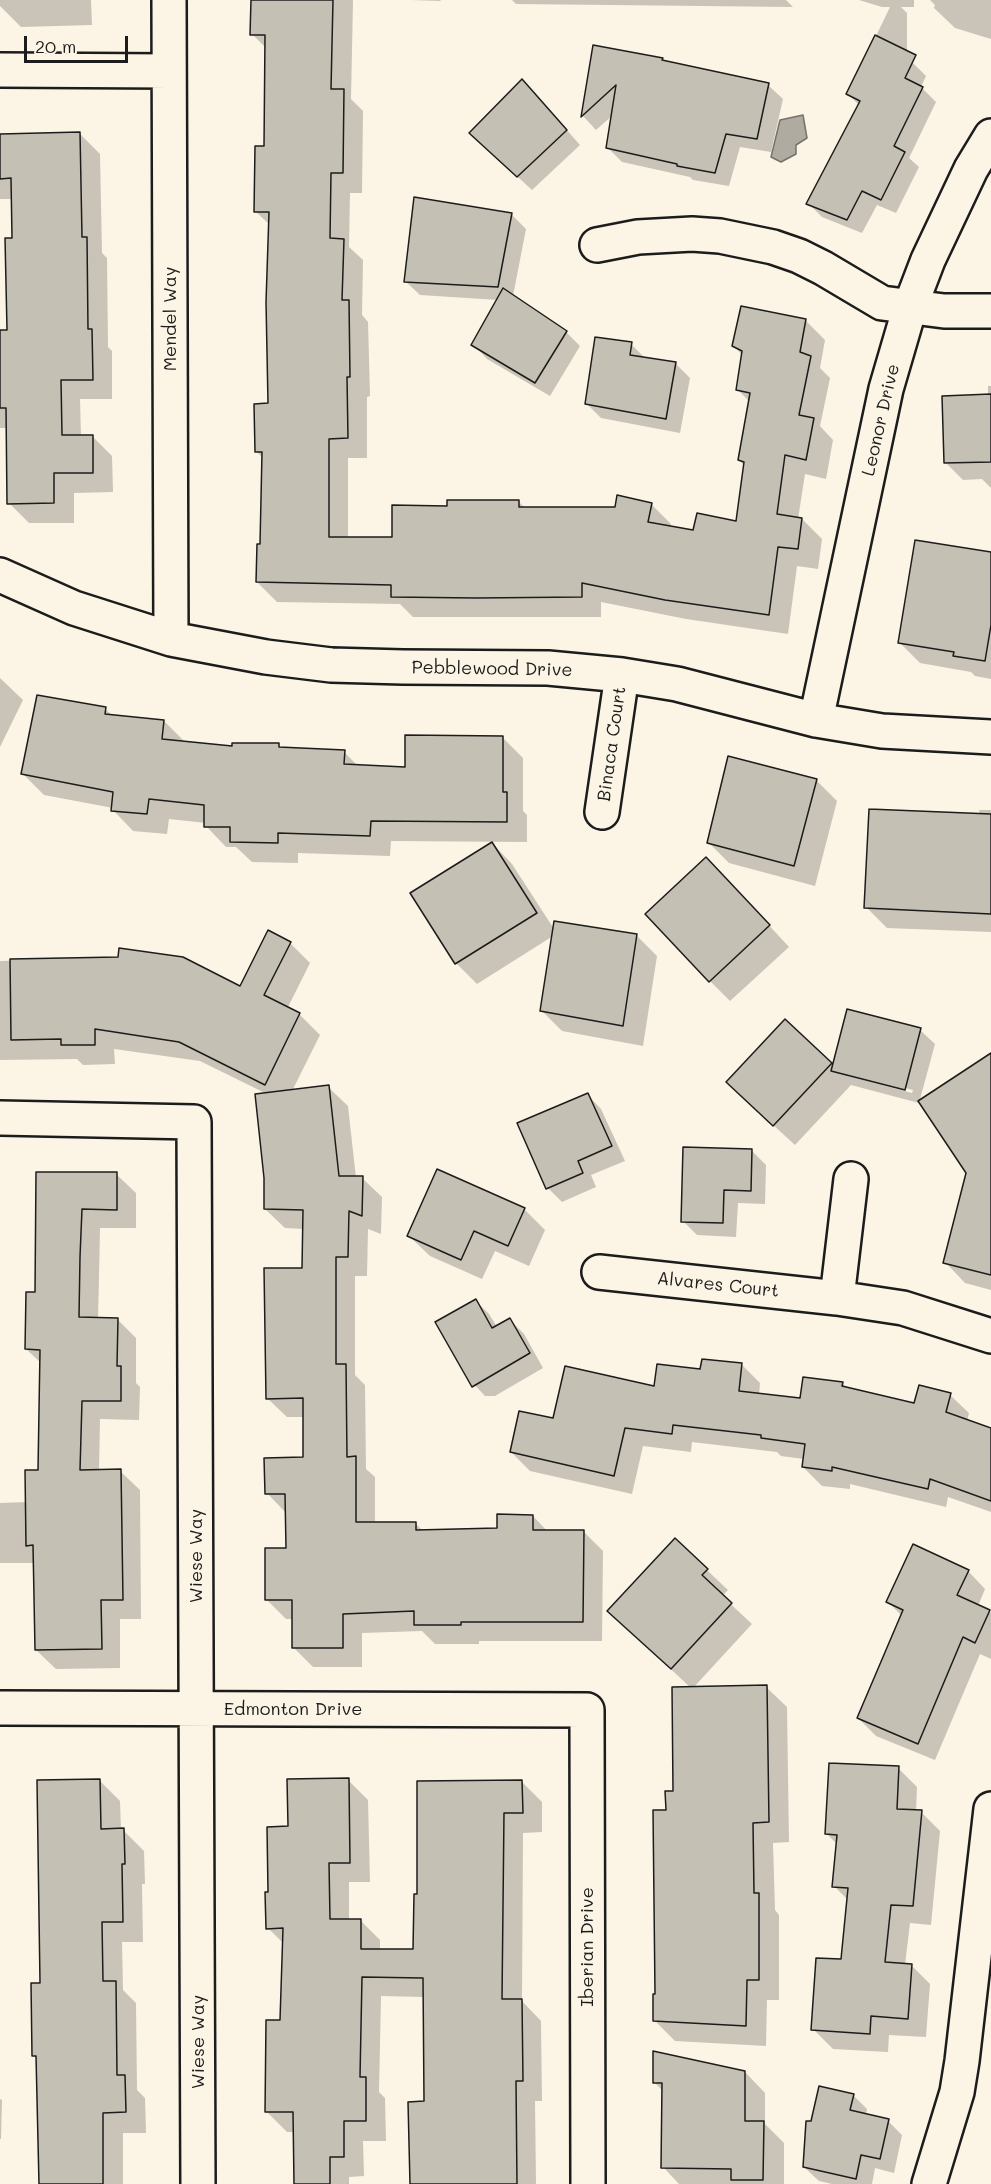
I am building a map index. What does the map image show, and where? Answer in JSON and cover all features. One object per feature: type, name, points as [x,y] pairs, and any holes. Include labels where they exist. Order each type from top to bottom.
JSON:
[{"type":"street","name":"Mendel Way","points":[[169,0],[171,639]]},
{"type":"street","points":[[0,70],[169,70]]},
{"type":"street","name":"Leonor Drive","points":[[816,720],[886,389],[910,307],[927,260],[971,169],[991,136]]},
{"type":"street","points":[[597,245],[638,237],[692,234],[720,236],[773,247],[799,256],[882,303],[944,311],[991,311]]},
{"type":"street","name":"Pebblewood Drive","points":[[0,576],[74,608],[171,639],[266,657],[331,665],[402,668],[548,668],[622,675],[677,684],[816,720],[882,731],[991,737]]},
{"type":"street","name":"Binaca Court","points":[[602,812],[622,675]]},
{"type":"street","name":"Wiese Way","points":[[0,1118],[194,1122],[198,2184]]},
{"type":"street","points":[[837,1298],[851,1179]]},
{"type":"street","name":"Alvares Court","points":[[598,1272],[837,1298],[903,1308],[991,1336]]},
{"type":"street","name":"Edmonton Drive","points":[[0,1708],[587,1710]]},
{"type":"street","name":"Iberian Drive","points":[[587,1710],[588,2184]]},
{"type":"street","points":[[929,2184],[957,2092],[986,1887],[991,1809]]},
{"type":"shaded area","points":[[803,115],[807,138],[796,145],[796,154],[781,162],[771,157],[780,120]]},
{"type":"building","points":[[251,0],[333,0],[331,89],[344,89],[343,173],[331,173],[330,238],[344,239],[342,300],[349,300],[350,377],[347,377],[348,438],[329,439],[329,537],[392,537],[392,505],[447,506],[447,500],[519,500],[519,507],[615,507],[617,495],[652,503],[648,522],[693,530],[697,513],[736,521],[744,462],[738,460],[750,393],[736,390],[742,351],[732,346],[741,306],[806,319],[800,352],[811,356],[799,415],[814,418],[806,460],[785,455],[777,514],[802,518],[798,549],[778,547],[769,615],[665,600],[582,583],[582,597],[476,598],[391,597],[391,585],[256,582],[257,544],[260,544],[262,452],[255,452],[254,404],[268,403],[266,302],[269,212],[254,212],[255,146],[264,146],[265,35],[250,35]]},
{"type":"building","points":[[875,35],[916,55],[905,78],[923,87],[894,146],[905,152],[881,200],[862,191],[847,220],[806,204],[860,101],[846,94]]},
{"type":"building","points":[[593,45],[663,58],[662,60],[769,83],[757,139],[726,134],[715,173],[606,148],[616,85],[581,117]]},
{"type":"building","points":[[522,79],[567,130],[517,177],[469,133]]},
{"type":"building","points":[[80,132],[82,237],[87,237],[88,329],[92,329],[93,380],[61,380],[62,435],[93,435],[93,473],[54,473],[54,503],[7,504],[6,408],[0,408],[0,330],[7,330],[5,238],[12,238],[11,178],[0,179],[0,134]]},
{"type":"building","points":[[414,197],[512,213],[498,287],[404,282]]},
{"type":"building","points":[[503,288],[567,331],[535,383],[471,345]]},
{"type":"building","points":[[595,337],[632,342],[630,355],[676,362],[666,419],[585,404]]},
{"type":"building","points":[[991,394],[991,462],[944,463],[942,396]]},
{"type":"building","points":[[915,540],[991,552],[991,625],[985,661],[953,656],[954,652],[898,643]]},
{"type":"building","points":[[37,695],[106,707],[105,714],[164,720],[162,739],[232,746],[232,743],[279,743],[279,747],[345,750],[344,764],[405,767],[405,735],[503,736],[503,792],[507,792],[507,822],[371,821],[370,836],[278,833],[278,843],[230,842],[230,827],[204,827],[204,805],[149,799],[147,814],[111,811],[113,792],[21,774]]},
{"type":"building","points":[[728,756],[817,779],[794,866],[707,843]]},
{"type":"building","points":[[869,809],[991,814],[991,914],[864,908]]},
{"type":"building","points":[[492,842],[537,913],[455,964],[410,893]]},
{"type":"building","points":[[706,857],[770,925],[709,982],[645,914]]},
{"type":"building","points":[[554,921],[637,934],[623,1026],[540,1011]]},
{"type":"building","points":[[268,930],[291,942],[264,995],[300,1013],[265,1085],[179,1042],[95,1029],[95,1045],[61,1045],[61,1039],[11,1040],[10,959],[118,957],[119,948],[183,957],[240,986]]},
{"type":"building","points":[[847,1009],[921,1028],[905,1090],[831,1071]]},
{"type":"building","points":[[785,1019],[832,1063],[773,1126],[726,1082]]},
{"type":"building","points":[[991,1053],[991,1275],[943,1263],[966,1173],[918,1101]]},
{"type":"building","points":[[329,1085],[339,1176],[363,1176],[362,1216],[349,1211],[348,1257],[336,1257],[336,1364],[346,1364],[347,1457],[356,1456],[356,1522],[416,1522],[416,1530],[497,1528],[497,1514],[533,1515],[533,1530],[584,1530],[583,1622],[461,1622],[461,1625],[414,1625],[414,1611],[343,1614],[343,1648],[292,1648],[292,1600],[265,1600],[265,1548],[286,1548],[285,1494],[265,1494],[264,1458],[303,1457],[303,1398],[266,1399],[264,1268],[302,1268],[303,1210],[264,1209],[264,1178],[255,1094]]},
{"type":"building","points":[[588,1093],[612,1146],[578,1161],[583,1173],[546,1189],[517,1123]]},
{"type":"building","points":[[683,1147],[752,1149],[751,1191],[724,1190],[723,1223],[681,1222]]},
{"type":"building","points":[[437,1169],[525,1208],[508,1246],[474,1231],[461,1260],[407,1236]]},
{"type":"building","points":[[36,1172],[117,1172],[117,1210],[82,1209],[80,1257],[79,1317],[118,1318],[117,1366],[121,1366],[121,1401],[82,1401],[80,1470],[121,1469],[123,1600],[101,1600],[102,1649],[35,1650],[33,1545],[26,1546],[25,1470],[38,1470],[40,1350],[25,1349],[26,1292],[35,1292]]},
{"type":"building","points":[[476,1299],[492,1328],[510,1318],[530,1353],[472,1387],[435,1322]]},
{"type":"building","points":[[702,1359],[742,1363],[739,1391],[800,1398],[803,1377],[843,1382],[842,1386],[914,1403],[919,1385],[951,1393],[946,1412],[991,1428],[991,1501],[930,1479],[928,1489],[832,1467],[832,1471],[802,1467],[805,1444],[761,1438],[761,1435],[673,1425],[672,1434],[625,1428],[614,1476],[510,1452],[519,1411],[553,1418],[565,1366],[654,1386],[657,1364],[700,1369]]},
{"type":"building","points":[[675,1538],[708,1569],[702,1575],[732,1603],[671,1669],[607,1611]]},
{"type":"building","points":[[913,1544],[969,1570],[957,1595],[990,1610],[975,1643],[963,1637],[918,1744],[857,1718],[903,1610],[886,1602]]},
{"type":"building","points":[[767,1685],[769,1822],[753,1823],[754,1893],[759,1893],[759,1980],[747,1980],[746,2026],[653,2021],[653,1994],[655,1994],[653,1810],[666,1810],[665,1791],[673,1791],[672,1687]]},
{"type":"building","points":[[829,1763],[899,1766],[897,1809],[922,1810],[913,1906],[891,1905],[885,1962],[912,1964],[908,2019],[871,2016],[870,2034],[811,2030],[816,1958],[841,1959],[848,1888],[832,1887],[837,1835],[825,1834]]},
{"type":"building","points":[[349,1778],[350,1863],[329,1863],[330,1919],[361,1919],[361,1949],[413,1949],[414,1894],[417,1894],[417,1781],[522,1780],[523,1813],[504,1813],[502,1999],[522,1999],[523,2081],[516,2081],[517,2184],[410,2184],[408,2102],[424,2101],[423,1978],[362,1977],[360,2077],[366,2077],[366,2121],[344,2121],[344,2157],[330,2157],[330,2184],[294,2184],[293,2112],[265,2112],[266,2020],[280,2020],[283,1928],[266,1929],[267,1827],[288,1826],[287,1779]]},
{"type":"building","points":[[100,1779],[101,1829],[124,1828],[123,1922],[102,1922],[103,1981],[116,1981],[117,2075],[125,2075],[126,2112],[103,2113],[103,2184],[39,2184],[36,2056],[32,2056],[31,1983],[40,1983],[37,1780]]},
{"type":"building","points":[[653,2051],[745,2071],[745,2121],[764,2121],[763,2180],[731,2180],[731,2169],[661,2168],[662,2083],[653,2083]]},
{"type":"building","points":[[819,2086],[854,2094],[850,2110],[889,2119],[880,2159],[861,2155],[856,2179],[803,2167],[806,2121],[811,2121]]}]
